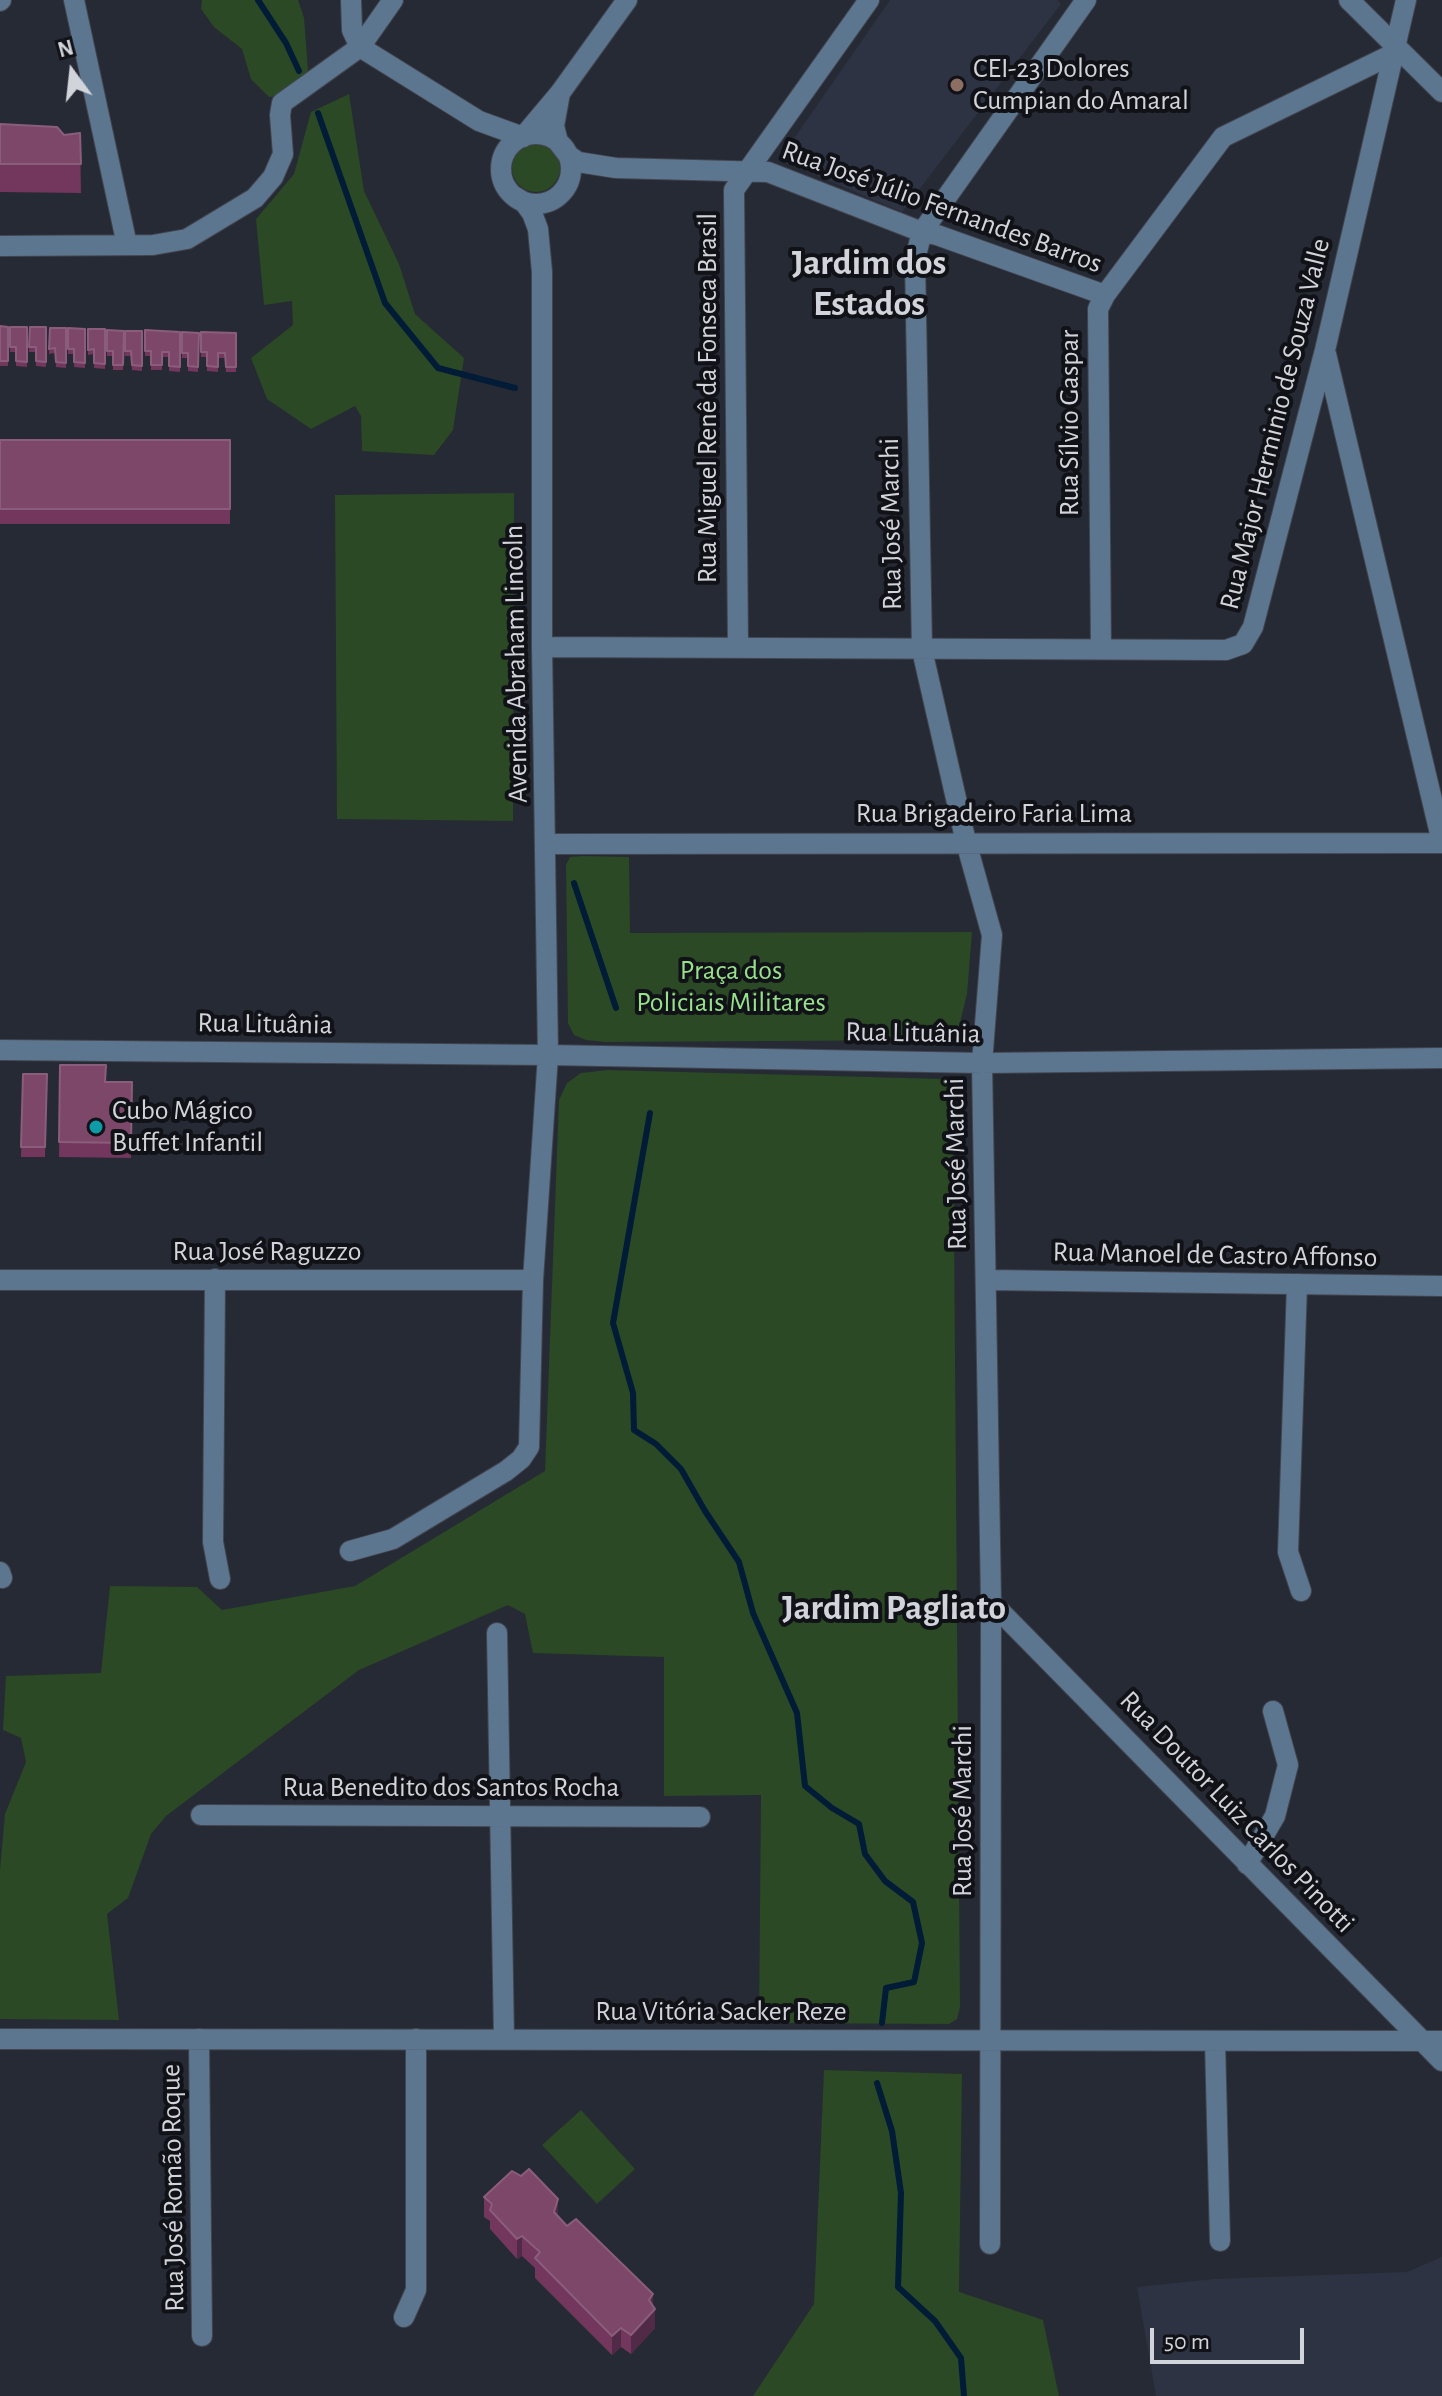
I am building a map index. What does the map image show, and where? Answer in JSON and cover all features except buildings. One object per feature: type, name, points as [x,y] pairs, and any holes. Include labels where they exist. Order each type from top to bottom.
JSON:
[{"type":"street","points":[[74,0],[127,245]]},
{"type":"street","points":[[351,0],[352,30],[360,47],[479,121],[523,137]]},
{"type":"street","points":[[0,246],[153,245],[187,239],[255,198],[273,177],[283,154],[282,103],[360,47],[393,0]]},
{"type":"street","points":[[523,137],[560,93],[627,0]]},
{"type":"street","name":"Rua Miguel Renê da Fonseca Brasil","points":[[738,646],[734,190],[869,0]]},
{"type":"street","name":"Rua José Marchi","points":[[990,2244],[991,1602],[982,1063],[992,935],[966,842],[922,650],[915,259],[922,232],[1086,0]]},
{"type":"street","points":[[1349,0],[1394,50],[1442,92]]},
{"type":"street","name":"Rua Major Herminio de Souza Valle","points":[[542,647],[1226,650],[1243,644],[1253,627],[1325,350],[1406,0]]},
{"type":"street","name":"Rua Sílvio Gaspar","points":[[1101,649],[1098,309],[1105,295],[1223,137],[1394,50]]},
{"type":"street","points":[[479,121],[502,163],[502,175],[519,199],[546,202],[561,192],[571,170],[554,126],[560,93]]},
{"type":"street","points":[[502,163],[513,142],[523,137],[545,135],[564,149]]},
{"type":"street","name":"Rua José Júlio Fernandes Barros","points":[[564,149],[594,166],[768,172],[922,232],[1105,295]]},
{"type":"street","name":"Rua José Júlio Fernandes Barros","points":[[561,192],[586,174],[616,168]]},
{"type":"street","name":"Avenida Abraham Lincoln","points":[[542,272],[550,212],[561,192]]},
{"type":"street","name":"Avenida Abraham Lincoln","points":[[350,1551],[393,1539],[521,1459],[529,1447],[533,1280],[548,1055],[542,647],[542,272],[538,229],[519,199]]},
{"type":"street","points":[[1325,350],[1442,842]]},
{"type":"street","points":[[1303,434],[1310,426],[1322,422],[1335,423],[1344,430]]},
{"type":"street","name":"Rua Brigadeiro Faria Lima","points":[[546,844],[1442,842]]},
{"type":"street","name":"Rua Lituânia","points":[[0,1050],[982,1063],[1442,1058]]},
{"type":"street","points":[[215,1279],[213,1542],[220,1579]]},
{"type":"street","name":"Rua José Raguzzo","points":[[0,1280],[533,1280]]},
{"type":"street","name":"Rua Manoel de Castro Affonso","points":[[987,1280],[1442,1286]]},
{"type":"street","points":[[1297,1284],[1288,1552],[1301,1591]]},
{"type":"street","name":"Rua Doutor Luiz Carlos Pinotti","points":[[991,1602],[1247,1864],[1432,2041],[1442,2061]]},
{"type":"street","points":[[497,1633],[504,2039]]},
{"type":"street","points":[[1247,1864],[1275,1816],[1288,1765],[1273,1711]]},
{"type":"street","name":"Rua Benedito dos Santos Rocha","points":[[201,1815],[700,1817]]},
{"type":"street","name":"Rua Vitória Sacker Reze","points":[[0,2039],[1432,2041]]},
{"type":"street","name":"Rua José Romão Roque","points":[[199,2039],[202,2336]]},
{"type":"street","points":[[404,2317],[416,2290],[416,2039]]},
{"type":"street","points":[[1215,2041],[1220,2241]]},
{"type":"shaded area","points":[[890,0],[1057,0],[1061,4],[902,212],[785,162],[784,153]]},
{"type":"shaded area","points":[[1442,2257],[1442,2396],[1156,2396],[1137,2287],[1214,2279],[1407,2272]]},
{"type":"green space","points":[[202,0],[298,0],[304,18],[308,70],[294,95],[269,97],[251,79],[242,49],[214,27],[201,9]]},
{"type":"green space","points":[[349,94],[364,191],[399,264],[415,314],[464,358],[453,430],[434,455],[362,451],[361,416],[355,406],[311,429],[267,399],[251,358],[293,325],[292,301],[264,305],[256,219],[294,174],[311,112]]},
{"type":"green space","points":[[536,144],[553,151],[560,168],[553,185],[536,192],[519,185],[512,168],[519,151]]},
{"type":"green space","points":[[514,493],[513,821],[337,819],[335,495]]},
{"type":"green space","name":"Praça dos Policiais Militares","points":[[570,857],[629,857],[630,933],[972,932],[967,994],[957,1035],[948,1040],[606,1042],[574,1035],[568,1023],[566,865]]},
{"type":"green space","points":[[608,1070],[943,1079],[950,1087],[953,1097],[960,2007],[957,2019],[949,2024],[759,2023],[761,1795],[664,1796],[664,1657],[533,1653],[525,1614],[508,1605],[359,1670],[166,1816],[151,1834],[128,1898],[107,1914],[119,2020],[0,2019],[0,1870],[5,1814],[26,1762],[21,1738],[3,1730],[6,1676],[101,1673],[110,1586],[197,1587],[222,1610],[355,1586],[545,1471],[559,1100],[567,1083],[581,1073]]},
{"type":"green space","points":[[824,2070],[962,2074],[959,2292],[1043,2320],[1059,2396],[753,2396],[814,2304]]},
{"type":"green space","points":[[581,2110],[635,2169],[597,2204],[542,2145]]},
{"type":"waterway","points":[[258,0],[286,43],[299,71]]},
{"type":"waterway","points":[[318,113],[385,303],[438,368],[515,388]]},
{"type":"waterway","points":[[574,883],[616,1008]]},
{"type":"waterway","points":[[650,1113],[613,1323],[633,1393],[634,1430],[656,1444],[681,1469],[739,1562],[753,1613],[797,1713],[805,1786],[832,1808],[859,1824],[865,1854],[885,1881],[913,1902],[922,1943],[914,1982],[886,1988],[882,2023]]},
{"type":"waterway","points":[[877,2083],[892,2131],[901,2193],[898,2287],[935,2321],[961,2358],[964,2396]]},
{"type":"place","name":"CEI-23 Dolores Cumpian do Amaral","points":[[957,85]]},
{"type":"place","name":"Cubo Mágico Buffet Infantil","points":[[96,1127]]},
{"type":"district","name":"Jardim dos Estados","points":[[869,284]]},
{"type":"district","name":"Jardim Pagliato","points":[[894,1608]]}]
